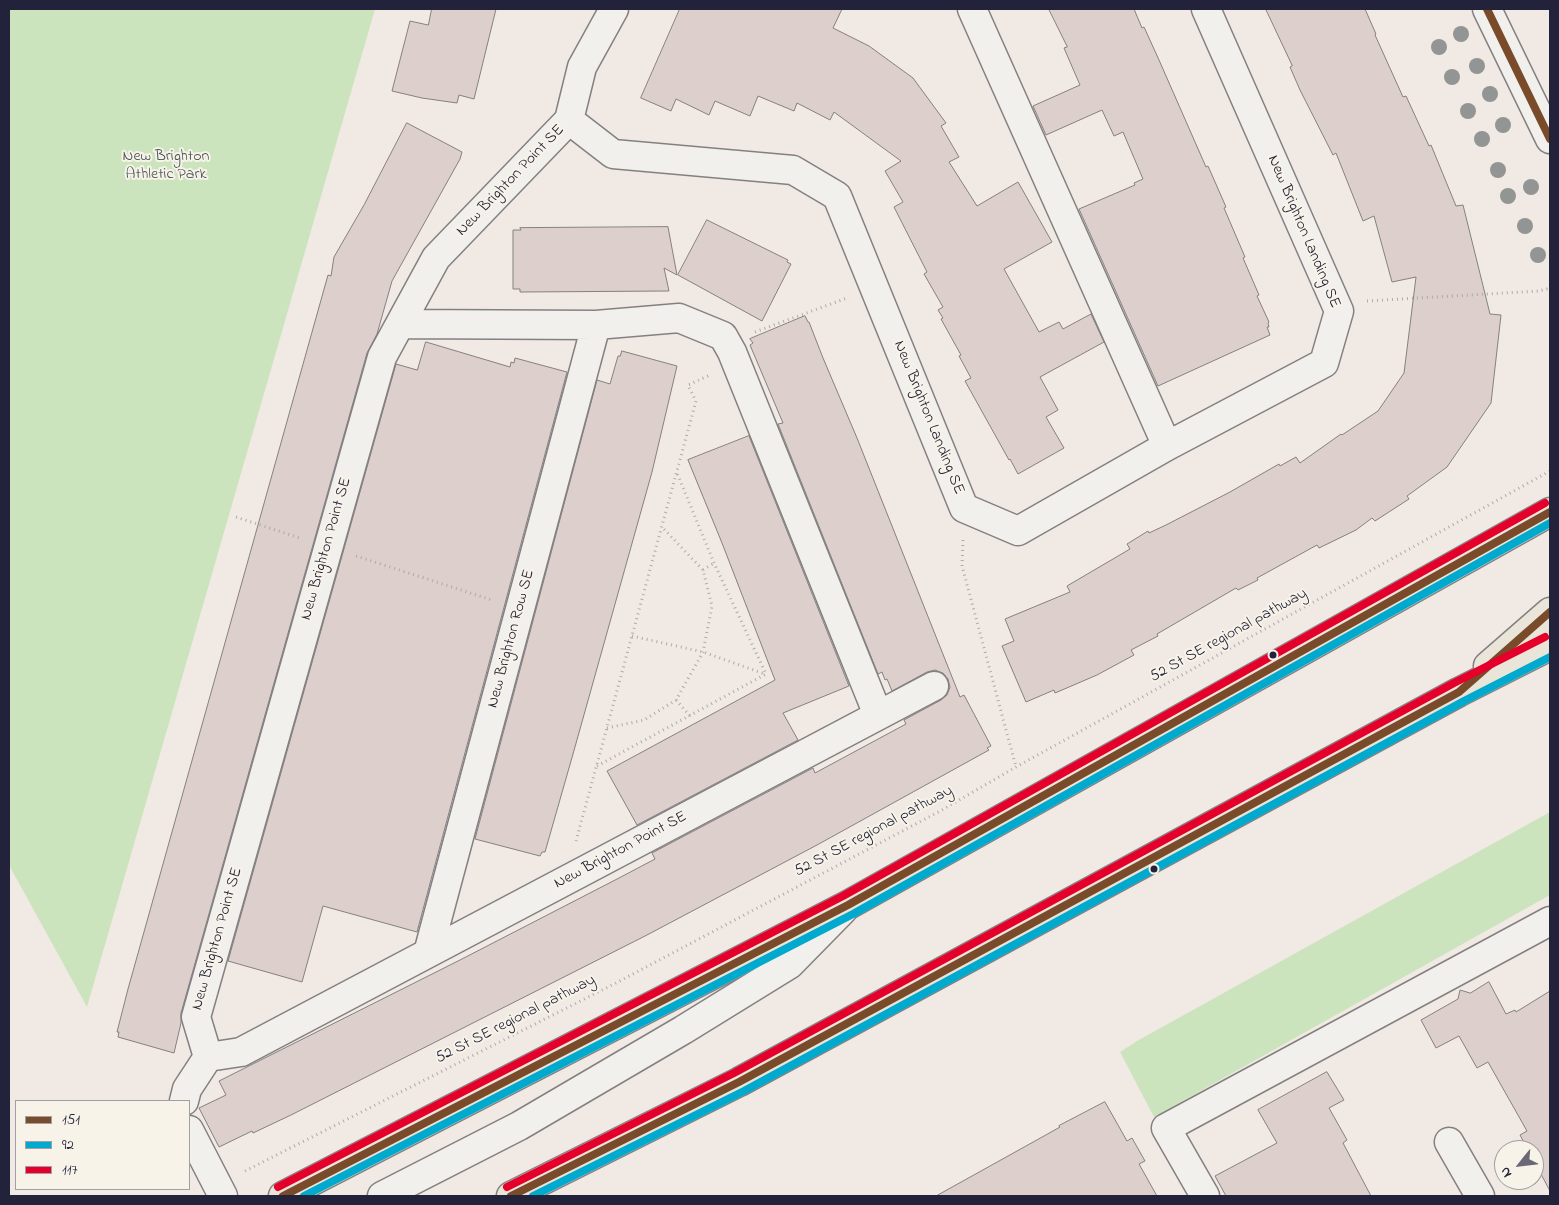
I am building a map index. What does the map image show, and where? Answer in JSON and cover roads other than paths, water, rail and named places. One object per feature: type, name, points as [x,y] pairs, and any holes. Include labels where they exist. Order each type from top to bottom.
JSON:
[{"type":"main road","points":[[283,1196],[848,905],[1550,512]]},
{"type":"main road","points":[[1459,692],[1550,612]]},
{"type":"main road","points":[[511,1196],[738,1082],[1459,692],[1550,646]]},
{"type":"street","points":[[569,120],[582,67],[614,9]]},
{"type":"street","points":[[972,9],[1167,446]]},
{"type":"street","name":"New Brighton Landing SE","points":[[569,120],[613,154],[793,170],[838,196],[964,508],[1018,531],[1167,446],[1324,362],[1339,311],[1206,9]]},
{"type":"street","points":[[1487,9],[1550,139]]},
{"type":"street","name":"New Brighton Point SE","points":[[569,120],[436,258],[382,357],[196,1017],[208,1056],[241,1052],[934,686]]},
{"type":"street","points":[[400,324],[596,326],[679,318],[723,336],[732,352],[878,715]]},
{"type":"street","name":"New Brighton Row SE","points":[[428,953],[596,326]]},
{"type":"street","points":[[382,1196],[519,1126],[683,1030],[790,964],[848,905]]},
{"type":"street","points":[[1205,1196],[1166,1128],[1550,920]]},
{"type":"street","points":[[184,1100],[187,1089],[208,1056]]},
{"type":"street","points":[[190,1132],[220,1191]]},
{"type":"street","points":[[1449,1142],[1480,1196]]},
{"type":"park label","name":"New Brighton Athletic Park","points":[[166,166]]}]
